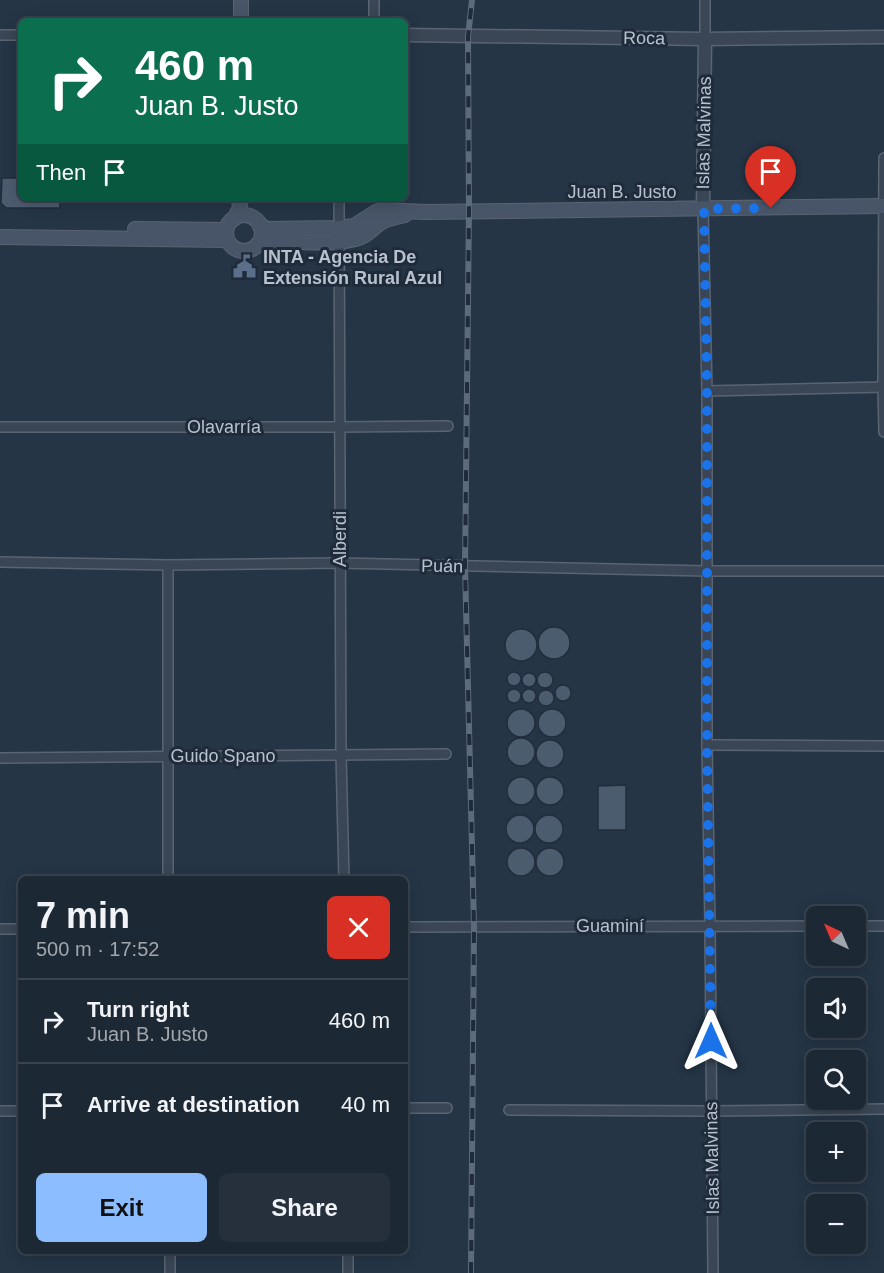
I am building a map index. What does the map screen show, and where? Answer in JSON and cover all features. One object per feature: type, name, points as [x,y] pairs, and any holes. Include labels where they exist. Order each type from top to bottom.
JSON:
[{"type":"main road","points":[[241,18],[242,0]]},
{"type":"main road","points":[[239,201],[240,208],[229,230],[230,245],[240,251],[251,249],[260,242],[339,235]]},
{"type":"main road","points":[[248,201],[248,208],[261,231],[260,242]]},
{"type":"main road","name":"Juan B. Justo","points":[[339,235],[382,210],[424,212],[884,206]]},
{"type":"main road","points":[[0,237],[229,230],[242,216],[268,229],[339,235]]},
{"type":"main road","points":[[0,229],[229,230]]},
{"type":"street","points":[[374,0],[374,18]]},
{"type":"street","name":"Islas Malvinas","points":[[705,0],[707,745],[713,1273]]},
{"type":"street","points":[[0,35],[18,35]]},
{"type":"street","name":"Roca","points":[[408,35],[705,39],[884,37]]},
{"type":"street","points":[[884,158],[884,432]]},
{"type":"street","name":"Alberdi","points":[[339,201],[341,755],[344,876]]},
{"type":"street","points":[[707,391],[883,387]]},
{"type":"street","name":"Olavarría","points":[[0,427],[448,426]]},
{"type":"street","name":"Puán","points":[[0,562],[168,565],[340,563],[707,571],[884,571]]},
{"type":"street","points":[[168,565],[168,876]]},
{"type":"street","points":[[707,745],[884,746]]},
{"type":"street","name":"Guido Spano","points":[[0,758],[446,754]]},
{"type":"street","name":"Guaminí","points":[[408,927],[806,926]]},
{"type":"street","points":[[866,926],[884,926]]},
{"type":"street","points":[[0,928],[18,928]]},
{"type":"street","points":[[408,1108],[447,1108]]},
{"type":"street","points":[[509,1110],[884,1109]]},
{"type":"street","points":[[0,1111],[18,1111]]},
{"type":"street","points":[[170,1254],[170,1273]]},
{"type":"street","points":[[348,1254],[348,1273]]},
{"type":"building","points":[[2,178],[18,178],[18,201],[60,201],[60,208],[6,208],[1,203]]},
{"type":"building","points":[[554,627],[565,632],[570,643],[565,654],[554,659],[543,654],[538,643],[543,632]]},
{"type":"building","points":[[521,629],[532,634],[537,645],[532,656],[521,661],[510,656],[505,645],[510,634]]},
{"type":"building","points":[[514,672],[519,674],[521,679],[519,684],[514,686],[509,684],[507,679],[509,674]]},
{"type":"building","points":[[545,672],[553,680],[545,688],[537,680]]},
{"type":"building","points":[[529,673],[534,675],[536,680],[534,685],[529,687],[524,685],[522,680],[524,675]]},
{"type":"building","points":[[563,685],[569,687],[571,693],[569,699],[563,701],[557,699],[555,693],[557,687]]},
{"type":"building","points":[[514,689],[519,691],[521,696],[519,701],[514,703],[509,701],[507,696],[509,691]]},
{"type":"building","points":[[529,689],[534,691],[536,696],[534,701],[529,703],[524,701],[522,696],[524,691]]},
{"type":"building","points":[[546,690],[552,692],[554,698],[552,704],[546,706],[540,704],[538,698],[540,692]]},
{"type":"building","points":[[521,709],[531,713],[535,723],[531,733],[521,737],[511,733],[507,723],[511,713]]},
{"type":"building","points":[[552,709],[562,713],[566,723],[562,733],[552,737],[542,733],[538,723],[542,713]]},
{"type":"building","points":[[521,738],[531,742],[535,752],[531,762],[521,766],[511,762],[507,752],[511,742]]},
{"type":"building","points":[[550,740],[560,744],[564,754],[560,764],[550,768],[540,764],[536,754],[540,744]]},
{"type":"building","points":[[521,777],[531,781],[535,791],[531,801],[521,805],[511,801],[507,791],[511,781]]},
{"type":"building","points":[[550,777],[560,781],[564,791],[560,801],[550,805],[540,801],[536,791],[540,781]]},
{"type":"building","points":[[626,785],[626,830],[598,830],[598,786]]},
{"type":"building","points":[[520,815],[530,819],[534,829],[530,839],[520,843],[510,839],[506,829],[510,819]]},
{"type":"building","points":[[549,815],[559,819],[563,829],[559,839],[549,843],[539,839],[535,829],[539,819]]},
{"type":"building","points":[[521,848],[531,852],[535,862],[531,872],[521,876],[511,872],[507,862],[511,852]]},
{"type":"building","points":[[550,848],[560,852],[564,862],[560,872],[550,876],[540,872],[536,862],[540,852]]},
{"type":"railway","points":[[471,1273],[474,927],[465,567],[469,211],[468,37],[472,0]]},
{"type":"place","name":"INTA - Agencia De Extensión Rural Azul","points":[[245,267]]},
{"type":"route","points":[[711,1041],[704,209],[771,208]]}]
